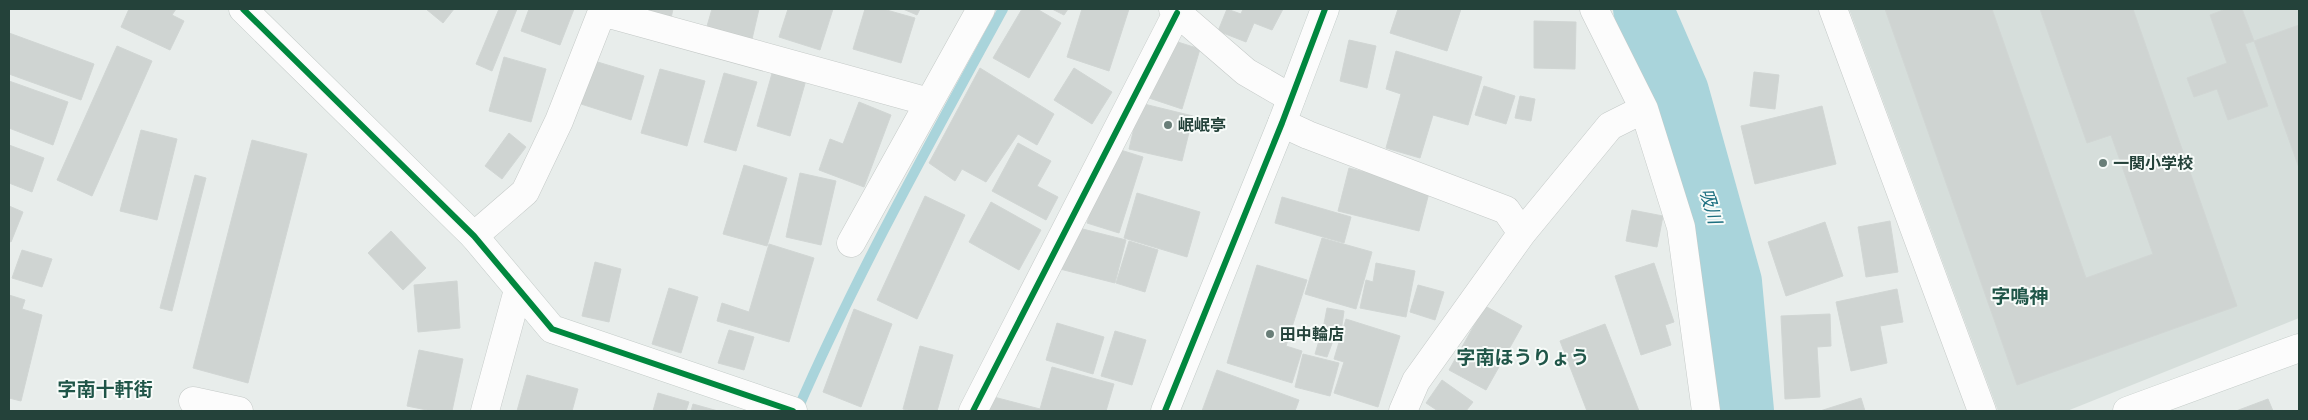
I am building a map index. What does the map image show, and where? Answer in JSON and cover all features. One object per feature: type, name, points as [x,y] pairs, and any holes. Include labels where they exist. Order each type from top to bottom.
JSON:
[{"type":"street","points":[[243,9],[474,236],[552,328],[781,409]]},
{"type":"street","points":[[852,243],[981,9]]},
{"type":"street","points":[[1165,411],[1325,9]]},
{"type":"street","points":[[1594,9],[1644,109],[1681,227],[1706,411]]},
{"type":"street","points":[[1833,9],[1982,411]]},
{"type":"street","points":[[474,236],[525,192],[559,121],[603,10],[929,102]]},
{"type":"street","points":[[973,411],[1175,11],[1246,72],[1308,135],[1506,210],[1522,233]]},
{"type":"street","points":[[1403,411],[1416,381],[1522,233],[1610,126],[1644,109]]},
{"type":"street","points":[[485,411],[518,290]]},
{"type":"street","points":[[2127,411],[2299,348]]},
{"type":"street","points":[[193,401],[239,411]]},
{"type":"shaded area","name":"一関小学校","points":[[1849,9],[2299,9],[2299,318],[2067,411],[1998,411]]},
{"type":"building","points":[[129,9],[176,9],[172,15],[184,21],[170,50],[121,27]]},
{"type":"building","points":[[426,9],[454,9],[443,23]]},
{"type":"building","points":[[499,9],[517,9],[492,71],[476,64]]},
{"type":"building","points":[[529,9],[574,9],[560,45],[521,31]]},
{"type":"building","points":[[629,9],[673,9],[671,18]]},
{"type":"building","points":[[712,9],[759,9],[749,52],[703,40]]},
{"type":"building","points":[[788,9],[833,9],[820,50],[779,37]]},
{"type":"building","points":[[865,9],[883,9],[915,18],[901,63],[853,49]]},
{"type":"building","points":[[903,9],[920,9],[917,15]]},
{"type":"building","points":[[1022,9],[1037,9],[1061,23],[1029,78],[993,58]]},
{"type":"building","points":[[1052,9],[1068,9],[1064,15]]},
{"type":"building","points":[[1082,9],[1129,9],[1109,71],[1067,57]]},
{"type":"building","points":[[1227,9],[1241,14],[1243,9],[1283,9],[1272,30],[1254,23],[1246,42],[1218,31]]},
{"type":"building","points":[[1398,9],[1461,9],[1447,51],[1390,33]]},
{"type":"building","points":[[1885,9],[1992,9],[2086,278],[2153,254],[2111,135],[2087,143],[2040,9],[2133,9],[2237,306],[2017,385]]},
{"type":"building","points":[[2226,9],[2242,9],[2254,41],[2245,44],[2268,106],[2228,120],[2217,89],[2194,97],[2187,78],[2227,63],[2210,15]]},
{"type":"building","points":[[1534,21],[1576,22],[1575,69],[1534,68]]},
{"type":"building","points":[[2299,25],[2299,168],[2254,41]]},
{"type":"building","points":[[9,33],[94,64],[81,100],[9,74]]},
{"type":"building","points":[[1165,38],[1200,49],[1182,109],[1146,97]]},
{"type":"building","points":[[1349,40],[1376,46],[1367,88],[1340,81]]},
{"type":"building","points":[[117,46],[152,61],[92,196],[57,180]]},
{"type":"building","points":[[1396,51],[1482,77],[1468,125],[1433,115],[1420,158],[1386,148],[1401,94],[1386,89]]},
{"type":"building","points":[[504,57],[546,69],[531,122],[489,111]]},
{"type":"building","points":[[591,60],[644,76],[631,120],[578,103]]},
{"type":"building","points":[[980,68],[1054,114],[1037,145],[1018,134],[986,182],[962,169],[955,181],[929,163]]},
{"type":"building","points":[[1074,68],[1112,92],[1092,124],[1054,100]]},
{"type":"building","points":[[660,69],[705,81],[687,146],[641,133]]},
{"type":"building","points":[[773,70],[806,80],[790,136],[757,126]]},
{"type":"building","points":[[1754,72],[1779,75],[1775,109],[1750,106]]},
{"type":"building","points":[[724,73],[757,82],[736,151],[704,142]]},
{"type":"building","points":[[9,81],[68,102],[53,145],[9,128]]},
{"type":"building","points":[[1484,86],[1515,96],[1506,124],[1475,115]]},
{"type":"building","points":[[1520,96],[1535,99],[1531,121],[1515,118]]},
{"type":"building","points":[[859,102],[891,115],[864,187],[819,170],[830,139],[843,144]]},
{"type":"building","points":[[1140,103],[1193,116],[1182,161],[1129,149]]},
{"type":"building","points":[[1822,106],[1836,164],[1755,184],[1741,126]]},
{"type":"building","points":[[141,130],[177,139],[157,220],[120,211]]},
{"type":"building","points":[[509,133],[526,147],[502,179],[485,166]]},
{"type":"building","points":[[252,140],[307,154],[248,383],[193,368]]},
{"type":"building","points":[[1018,143],[1051,161],[1037,186],[1058,197],[1046,220],[992,191]]},
{"type":"building","points":[[9,145],[44,158],[32,192],[9,183]]},
{"type":"building","points":[[1111,147],[1143,157],[1119,233],[1087,223]]},
{"type":"building","points":[[744,165],[787,178],[767,246],[723,234]]},
{"type":"building","points":[[1349,168],[1430,189],[1419,231],[1338,211]]},
{"type":"building","points":[[800,173],[836,181],[821,245],[786,237]]},
{"type":"building","points":[[195,175],[206,178],[172,311],[160,308]]},
{"type":"building","points":[[1137,193],[1200,212],[1187,257],[1124,238]]},
{"type":"building","points":[[925,196],[965,215],[917,319],[877,300]]},
{"type":"building","points":[[1282,197],[1351,217],[1344,243],[1275,223]]},
{"type":"building","points":[[991,202],[1041,230],[1019,270],[969,242]]},
{"type":"building","points":[[9,206],[23,212],[11,242],[9,241]]},
{"type":"building","points":[[1632,210],[1663,216],[1657,247],[1626,241]]},
{"type":"building","points":[[1890,221],[1898,272],[1866,277],[1858,227]]},
{"type":"building","points":[[1825,222],[1843,276],[1786,296],[1768,242]]},
{"type":"building","points":[[1071,226],[1126,240],[1115,283],[1060,269]]},
{"type":"building","points":[[391,231],[426,268],[403,290],[368,253]]},
{"type":"building","points":[[1322,238],[1372,252],[1356,309],[1305,294]]},
{"type":"building","points":[[1129,241],[1158,250],[1145,292],[1116,283]]},
{"type":"building","points":[[769,244],[814,258],[789,342],[717,321],[722,303],[749,312]]},
{"type":"building","points":[[22,250],[52,259],[42,287],[12,278]]},
{"type":"building","points":[[595,262],[621,269],[609,322],[582,316]]},
{"type":"building","points":[[1376,263],[1415,271],[1406,317],[1360,308],[1366,280],[1373,282]]},
{"type":"building","points":[[1654,263],[1674,322],[1665,325],[1671,345],[1641,355],[1615,276]]},
{"type":"building","points":[[1257,265],[1307,280],[1286,346],[1302,351],[1292,383],[1227,363]]},
{"type":"building","points":[[457,281],[460,328],[418,332],[414,285]]},
{"type":"building","points":[[1418,285],[1444,292],[1435,320],[1410,312]]},
{"type":"building","points":[[669,288],[698,297],[681,353],[652,344]]},
{"type":"building","points":[[1897,289],[1903,322],[1880,326],[1887,363],[1851,371],[1836,302]]},
{"type":"building","points":[[9,295],[25,300],[22,309],[42,315],[21,401],[9,398]]},
{"type":"building","points":[[1485,306],[1522,326],[1486,390],[1449,370]]},
{"type":"building","points":[[1327,308],[1344,311],[1341,332],[1323,329]]},
{"type":"building","points":[[854,309],[892,324],[861,407],[823,392]]},
{"type":"building","points":[[1830,314],[1831,346],[1817,347],[1820,397],[1785,399],[1781,316]]},
{"type":"building","points":[[1346,319],[1400,336],[1378,407],[1334,393],[1344,362],[1334,359]]},
{"type":"building","points":[[1057,323],[1104,337],[1093,374],[1046,360]]},
{"type":"building","points":[[1605,324],[1639,411],[1587,411],[1560,341]]},
{"type":"building","points":[[729,330],[754,337],[744,370],[718,363]]},
{"type":"building","points":[[1115,331],[1146,340],[1132,385],[1101,376]]},
{"type":"building","points":[[1321,334],[1334,338],[1327,357],[1315,354]]},
{"type":"building","points":[[920,346],[953,355],[937,411],[903,409]]},
{"type":"building","points":[[419,350],[463,359],[452,411],[432,411],[407,406]]},
{"type":"building","points":[[1303,354],[1339,363],[1330,396],[1295,387]]},
{"type":"building","points":[[1052,367],[1114,384],[1106,411],[986,411],[990,396],[1040,409]]},
{"type":"building","points":[[1217,370],[1299,400],[1295,411],[1202,411]]},
{"type":"building","points":[[527,375],[578,389],[572,411],[517,411]]},
{"type":"building","points":[[1442,380],[1473,402],[1466,411],[1438,411],[1426,403]]},
{"type":"building","points":[[658,393],[689,402],[686,411],[653,411]]},
{"type":"building","points":[[1861,398],[1865,411],[1820,411]]},
{"type":"building","points":[[2268,399],[2273,411],[2236,411]]},
{"type":"building","points":[[693,404],[718,411],[691,411]]},
{"type":"waterway","points":[[797,411],[844,309],[870,258],[1003,9]]},
{"type":"waterway","name":"吸川","points":[[1643,9],[1679,92],[1732,282],[1744,411]]},
{"type":"cycle path","points":[[243,9],[474,236],[552,329],[793,411]]},
{"type":"cycle path","points":[[1165,411],[1282,123],[1325,9]]},
{"type":"cycle path","points":[[973,411],[1177,13]]},
{"type":"place","name":"岷岷亭","points":[[1168,125]]},
{"type":"place","name":"一関小学校","points":[[2103,163]]},
{"type":"place","name":"田中輪店","points":[[1270,334]]},
{"type":"district","name":"字鳴神","points":[[2020,296]]},
{"type":"district","name":"字南ほうりょう","points":[[1523,357]]},
{"type":"district","name":"字南十軒街","points":[[105,389]]}]
